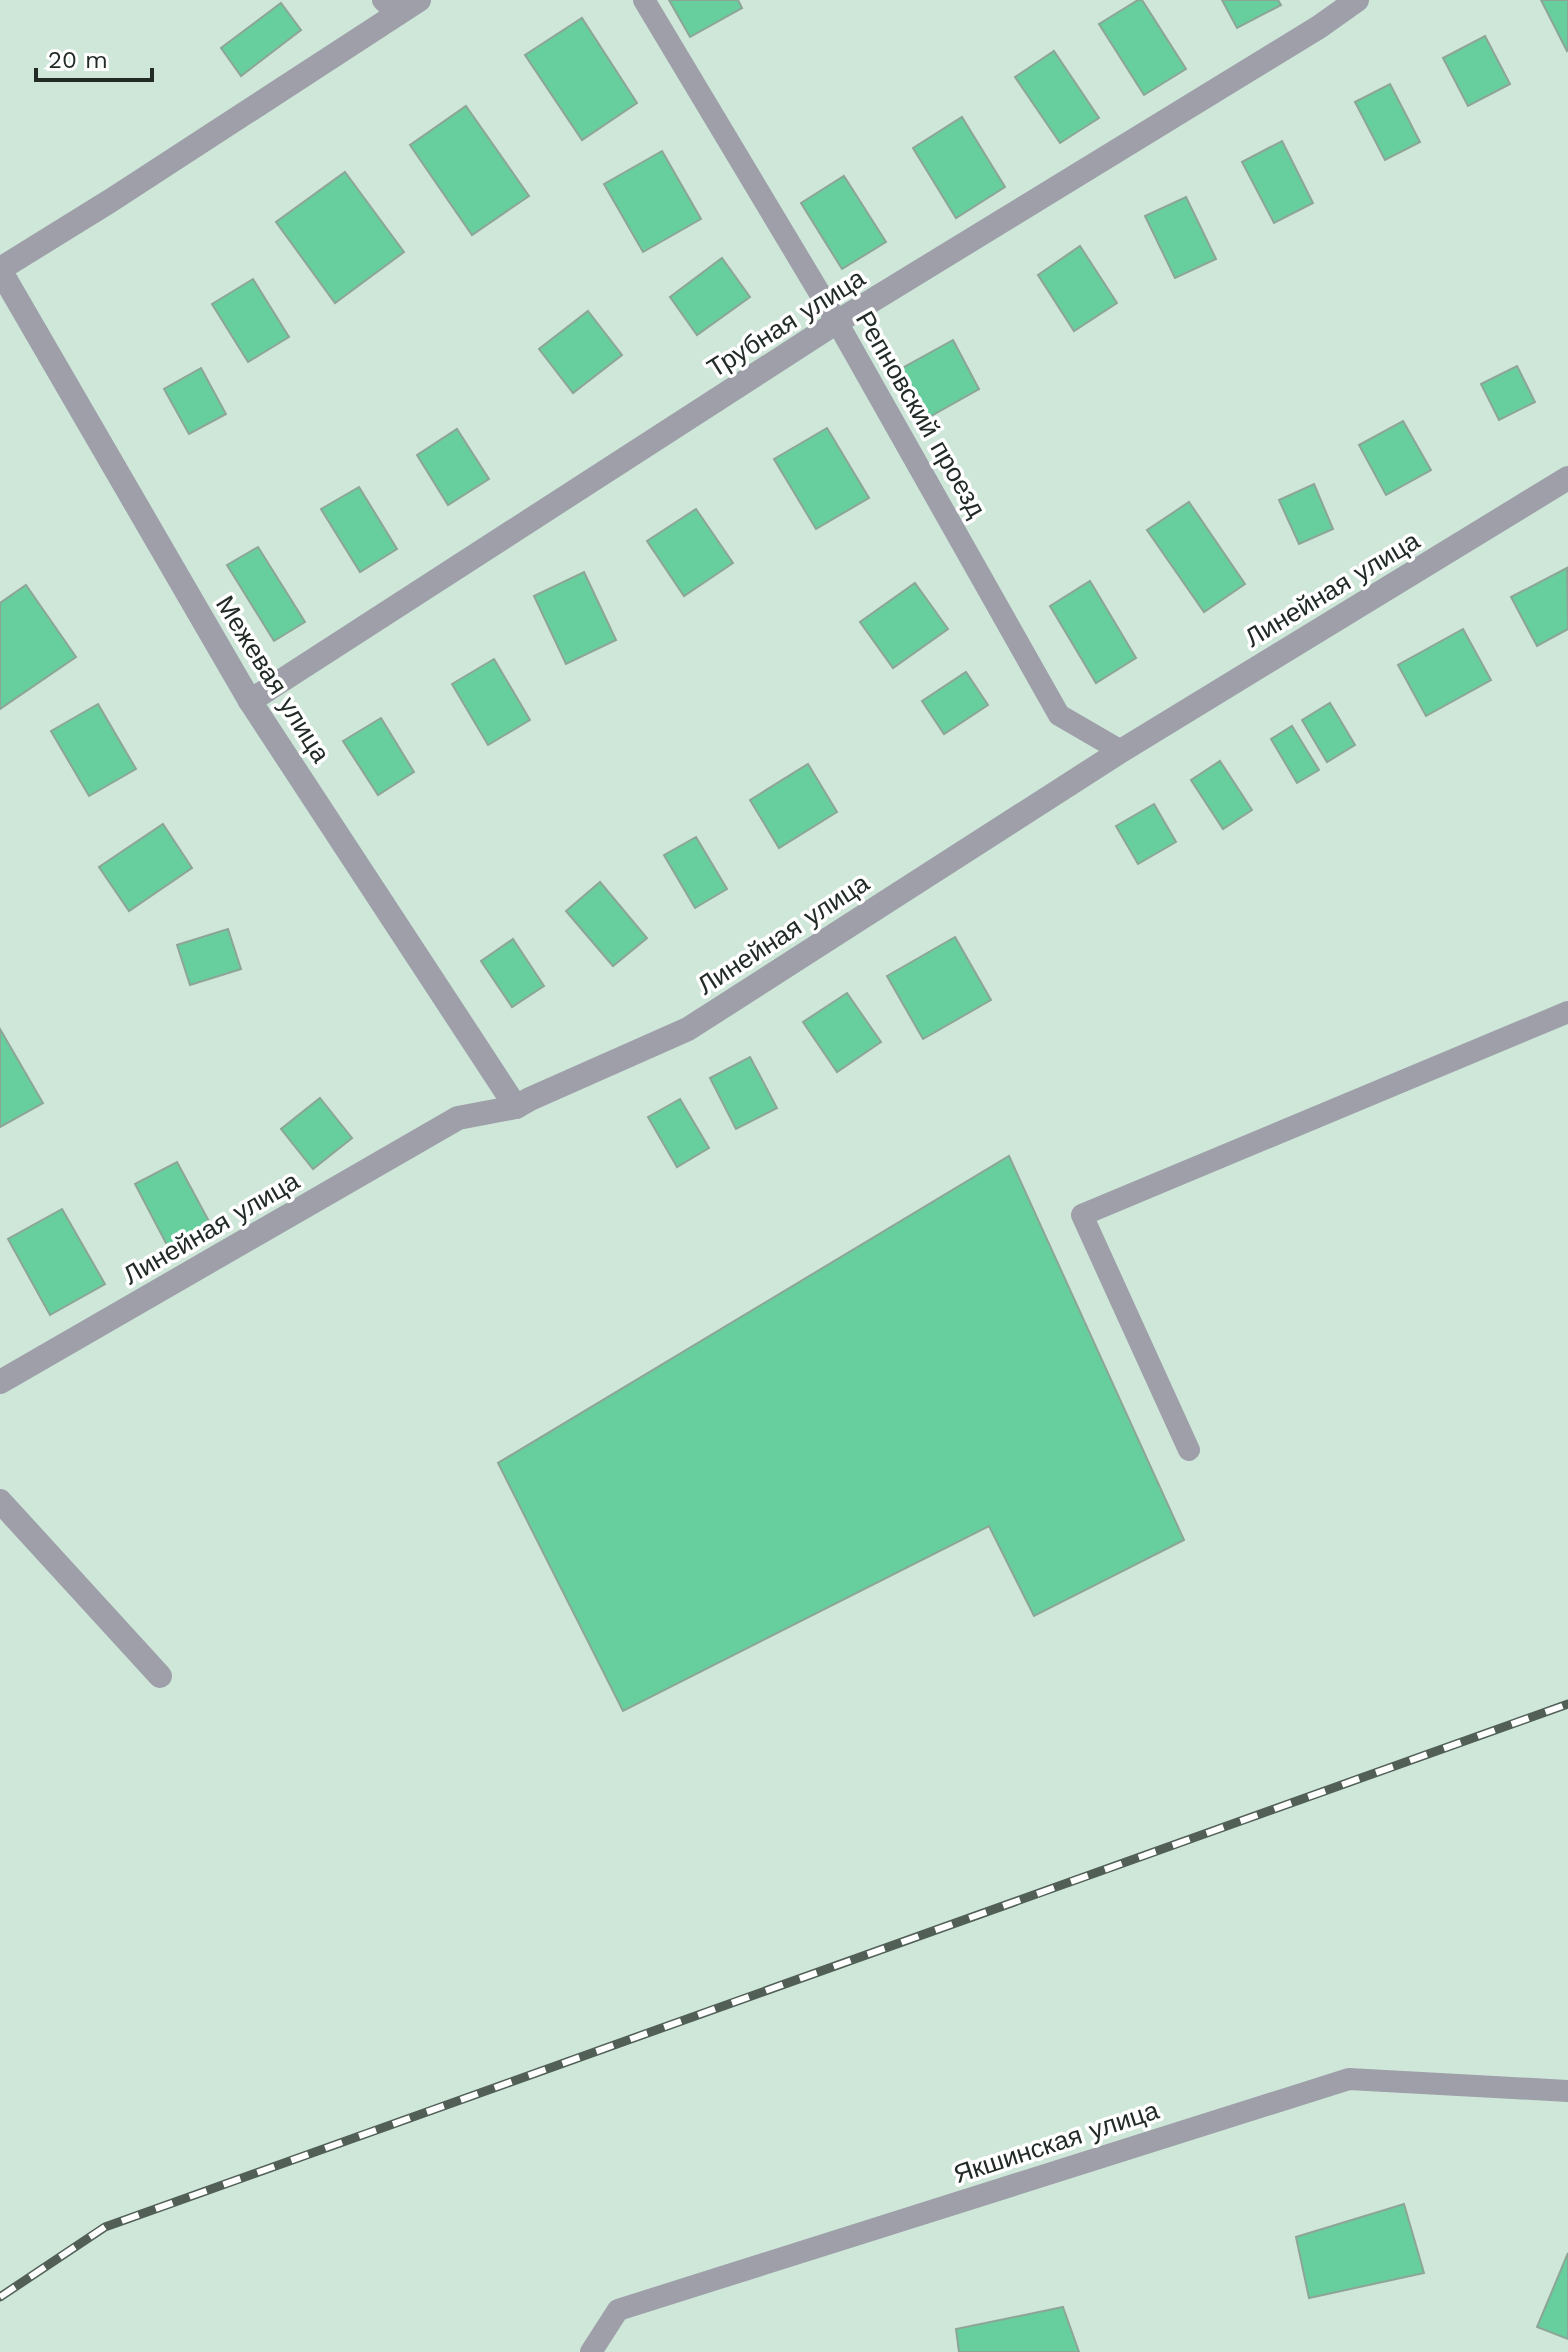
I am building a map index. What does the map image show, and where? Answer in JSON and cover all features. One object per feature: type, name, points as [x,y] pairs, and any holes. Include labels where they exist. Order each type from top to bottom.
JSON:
[{"type":"street","points":[[0,269],[110,201],[390,7],[419,0]]},
{"type":"street","name":"Трубная улица","points":[[250,701],[837,322],[1319,27],[1357,0]]},
{"type":"street","name":"Межевая улица","points":[[0,269],[250,701],[516,1107]]},
{"type":"street","name":"Линейная улица","points":[[0,1382],[458,1118],[516,1107],[688,1029],[1121,751],[1568,478]]},
{"type":"street","points":[[0,1501],[160,1676]]},
{"type":"lane","name":"Репновский проезд","points":[[644,0],[837,322],[1059,715],[1121,751]]},
{"type":"lane","points":[[1189,1450],[1082,1215],[1568,1012]]},
{"type":"lane","name":"Якшинская улица","points":[[591,2352],[618,2310],[1349,2079],[1568,2091]]},
{"type":"building","points":[[669,0],[738,0],[742,8],[690,37]]},
{"type":"building","points":[[1142,0],[1186,69],[1144,95],[1099,24]]},
{"type":"building","points":[[1222,0],[1278,0],[1281,5],[1237,28]]},
{"type":"building","points":[[1541,0],[1568,0],[1567,51]]},
{"type":"building","points":[[281,3],[301,30],[241,76],[221,48]]},
{"type":"building","points":[[582,18],[637,103],[582,140],[525,55]]},
{"type":"building","points":[[1485,36],[1510,84],[1468,106],[1443,58]]},
{"type":"building","points":[[1054,51],[1099,118],[1060,143],[1015,77]]},
{"type":"building","points":[[1390,84],[1420,142],[1385,160],[1355,102]]},
{"type":"building","points":[[466,106],[529,196],[472,235],[410,145]]},
{"type":"building","points":[[962,117],[1005,187],[956,218],[913,148]]},
{"type":"building","points":[[1282,141],[1313,203],[1274,223],[1242,162]]},
{"type":"building","points":[[662,151],[701,219],[643,252],[604,184]]},
{"type":"building","points":[[345,172],[404,252],[335,303],[276,222]]},
{"type":"building","points":[[844,176],[886,242],[842,269],[801,203]]},
{"type":"building","points":[[1186,197],[1216,259],[1175,278],[1145,216]]},
{"type":"building","points":[[1080,246],[1117,303],[1074,331],[1038,275]]},
{"type":"building","points":[[722,258],[750,297],[697,335],[670,297]]},
{"type":"building","points":[[253,279],[289,337],[248,362],[212,304]]},
{"type":"building","points":[[588,311],[622,355],[573,393],[539,349]]},
{"type":"building","points":[[953,340],[979,389],[924,420],[897,371]]},
{"type":"building","points":[[1517,366],[1535,402],[1499,420],[1481,384]]},
{"type":"building","points":[[201,368],[226,414],[189,434],[164,389]]},
{"type":"building","points":[[1403,421],[1431,470],[1386,495],[1359,445]]},
{"type":"building","points":[[827,428],[869,498],[816,529],[774,459]]},
{"type":"building","points":[[457,429],[489,479],[448,505],[417,455]]},
{"type":"building","points":[[1314,484],[1333,529],[1299,544],[1279,500]]},
{"type":"building","points":[[359,487],[397,549],[360,572],[321,509]]},
{"type":"building","points":[[1189,502],[1245,584],[1204,612],[1147,530]]},
{"type":"building","points":[[696,509],[733,563],[684,596],[647,541]]},
{"type":"building","points":[[258,547],[305,622],[274,641],[227,565]]},
{"type":"building","points":[[1567,568],[1568,629],[1537,646],[1511,597]]},
{"type":"building","points":[[584,572],[616,640],[566,664],[534,596]]},
{"type":"building","points":[[1090,581],[1136,658],[1096,683],[1050,606]]},
{"type":"building","points":[[915,583],[948,629],[893,668],[860,622]]},
{"type":"building","points":[[26,585],[76,657],[0,709],[0,603]]},
{"type":"building","points":[[1463,629],[1491,680],[1426,716],[1398,665]]},
{"type":"building","points":[[494,659],[530,720],[488,745],[452,684]]},
{"type":"building","points":[[966,672],[988,705],[944,734],[922,701]]},
{"type":"building","points":[[1330,703],[1355,745],[1327,762],[1302,720]]},
{"type":"building","points":[[98,704],[136,769],[89,796],[51,731]]},
{"type":"building","points":[[381,718],[414,772],[378,795],[343,741]]},
{"type":"building","points":[[1292,726],[1319,770],[1297,783],[1271,739]]},
{"type":"building","points":[[1220,761],[1252,810],[1223,829],[1191,780]]},
{"type":"building","points":[[808,764],[837,812],[779,848],[750,800]]},
{"type":"building","points":[[1154,804],[1176,842],[1138,864],[1116,826]]},
{"type":"building","points":[[163,824],[192,868],[129,911],[99,867]]},
{"type":"building","points":[[696,837],[727,889],[695,908],[664,855]]},
{"type":"building","points":[[600,882],[647,938],[613,966],[566,911]]},
{"type":"building","points":[[228,929],[241,969],[190,985],[177,945]]},
{"type":"building","points":[[955,937],[991,1000],[923,1039],[887,976]]},
{"type":"building","points":[[513,939],[544,986],[512,1007],[481,961]]},
{"type":"building","points":[[847,993],[881,1042],[837,1072],[803,1022]]},
{"type":"building","points":[[0,1029],[43,1103],[0,1127]]},
{"type":"building","points":[[750,1057],[777,1108],[736,1129],[710,1078]]},
{"type":"building","points":[[320,1098],[352,1138],[313,1169],[281,1129]]},
{"type":"building","points":[[680,1099],[709,1148],[677,1167],[648,1117]]},
{"type":"building","points":[[1009,1156],[1184,1540],[1034,1616],[989,1526],[623,1711],[498,1463]]},
{"type":"building","points":[[177,1162],[211,1225],[168,1247],[135,1184]]},
{"type":"building","points":[[62,1209],[105,1284],[50,1315],[8,1239]]},
{"type":"building","points":[[1404,2204],[1424,2273],[1309,2298],[1296,2237]]},
{"type":"building","points":[[1568,2253],[1568,2339],[1537,2327]]},
{"type":"building","points":[[1063,2307],[1079,2352],[959,2352],[956,2329]]},
{"type":"railway","points":[[0,2297],[105,2227],[1568,1704]]}]
